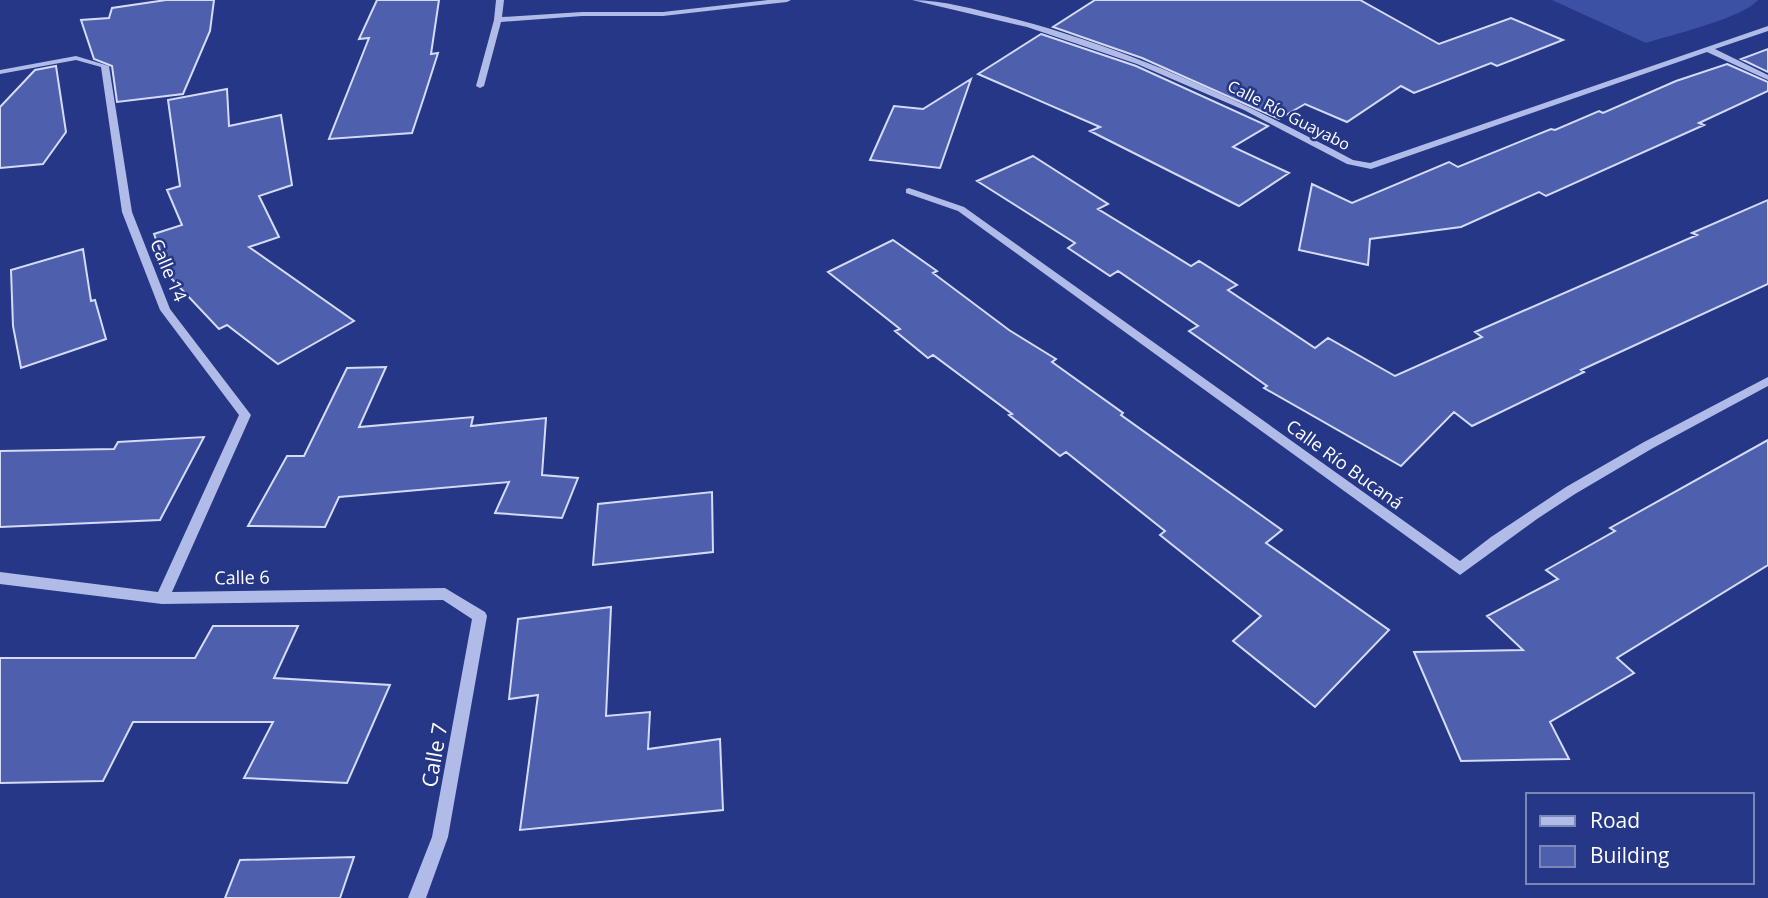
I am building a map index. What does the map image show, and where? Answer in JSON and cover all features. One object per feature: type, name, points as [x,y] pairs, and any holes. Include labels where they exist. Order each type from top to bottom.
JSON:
[{"type":"street","points":[[480,86],[498,20],[500,0]]},
{"type":"street","points":[[498,20],[582,14],[663,14],[788,0]]},
{"type":"street","name":"Calle Río Guayabo","points":[[916,0],[1015,20],[1153,66],[1235,103],[1350,162],[1371,166],[1768,28]]},
{"type":"street","points":[[1708,49],[1768,78]]},
{"type":"street","name":"Calle 14","points":[[0,72],[76,58],[106,66],[127,212],[164,310],[245,415],[162,598]]},
{"type":"street","name":"Calle Río Bucaná","points":[[909,191],[961,209],[1460,569],[1504,533],[1634,452],[1768,381]]},
{"type":"street","name":"Calle 6","points":[[0,578],[162,598],[445,594],[480,616]]},
{"type":"street","name":"Calle 7","points":[[417,898],[440,836],[480,616]]},
{"type":"shaded area","points":[[1552,0],[1758,0],[1750,7],[1723,19],[1646,43]]},
{"type":"building","points":[[166,0],[214,0],[210,31],[183,94],[117,102],[112,66],[94,59],[81,20],[109,18],[112,8]]},
{"type":"building","points":[[377,0],[439,0],[431,54],[438,53],[412,133],[329,139],[369,38],[359,39]]},
{"type":"building","points":[[1095,0],[1360,0],[1439,44],[1511,18],[1563,40],[1497,66],[1491,63],[1414,93],[1401,86],[1347,122],[1305,104],[1279,119],[1142,58],[1053,27]]},
{"type":"building","points":[[1041,34],[1136,66],[1268,126],[1233,147],[1289,173],[1239,206],[1090,131],[1100,127],[978,74]]},
{"type":"building","points":[[1768,49],[1768,72],[1741,59]]},
{"type":"building","points":[[1727,64],[1768,82],[1768,91],[1699,123],[1704,125],[1546,196],[1539,192],[1461,227],[1370,239],[1368,265],[1299,250],[1312,184],[1352,203],[1449,162],[1458,167],[1599,111],[1603,113],[1676,81]]},
{"type":"building","points":[[56,66],[66,132],[43,164],[0,168],[0,107],[35,70]]},
{"type":"building","points":[[971,79],[940,168],[870,160],[894,106],[923,109]]},
{"type":"building","points":[[227,89],[229,126],[281,115],[292,185],[259,196],[279,237],[249,247],[354,321],[278,364],[227,325],[219,329],[169,276],[154,234],[182,225],[167,190],[180,186],[168,100]]},
{"type":"building","points":[[1033,156],[1108,204],[1098,209],[1191,266],[1199,261],[1237,285],[1228,290],[1315,348],[1328,338],[1395,376],[1482,337],[1475,332],[1697,235],[1692,233],[1768,200],[1768,284],[1581,370],[1584,372],[1472,426],[1454,412],[1401,466],[1264,388],[1267,386],[1189,331],[1198,326],[1118,271],[1110,276],[1068,248],[1075,243],[977,181]]},
{"type":"building","points":[[893,240],[937,271],[933,273],[1009,330],[1056,359],[1052,362],[1123,413],[1121,415],[1282,530],[1266,543],[1389,630],[1315,707],[1233,641],[1261,616],[1160,535],[1165,531],[1066,452],[1060,456],[1009,415],[1012,414],[933,355],[928,358],[895,331],[900,329],[828,272]]},
{"type":"building","points":[[83,249],[91,301],[95,300],[106,339],[21,368],[13,326],[11,270]]},
{"type":"building","points":[[386,367],[359,427],[473,417],[471,426],[546,418],[542,475],[578,478],[562,518],[495,513],[509,482],[339,497],[325,527],[248,526],[287,456],[304,456],[347,368]]},
{"type":"building","points":[[204,437],[160,520],[0,527],[0,451],[114,449],[118,442]]},
{"type":"building","points":[[1768,440],[1768,565],[1617,658],[1634,673],[1550,722],[1569,759],[1461,761],[1414,652],[1523,650],[1487,616],[1558,579],[1546,570],[1615,531],[1610,528]]},
{"type":"building","points":[[712,492],[713,552],[593,565],[598,504]]},
{"type":"building","points":[[611,607],[606,716],[650,712],[648,749],[720,739],[723,810],[520,830],[538,695],[509,699],[518,619]]},
{"type":"building","points":[[213,626],[298,626],[274,678],[390,685],[347,783],[244,778],[273,722],[133,722],[103,781],[0,783],[0,658],[195,658]]},
{"type":"building","points":[[354,857],[340,898],[225,898],[240,860]]}]
